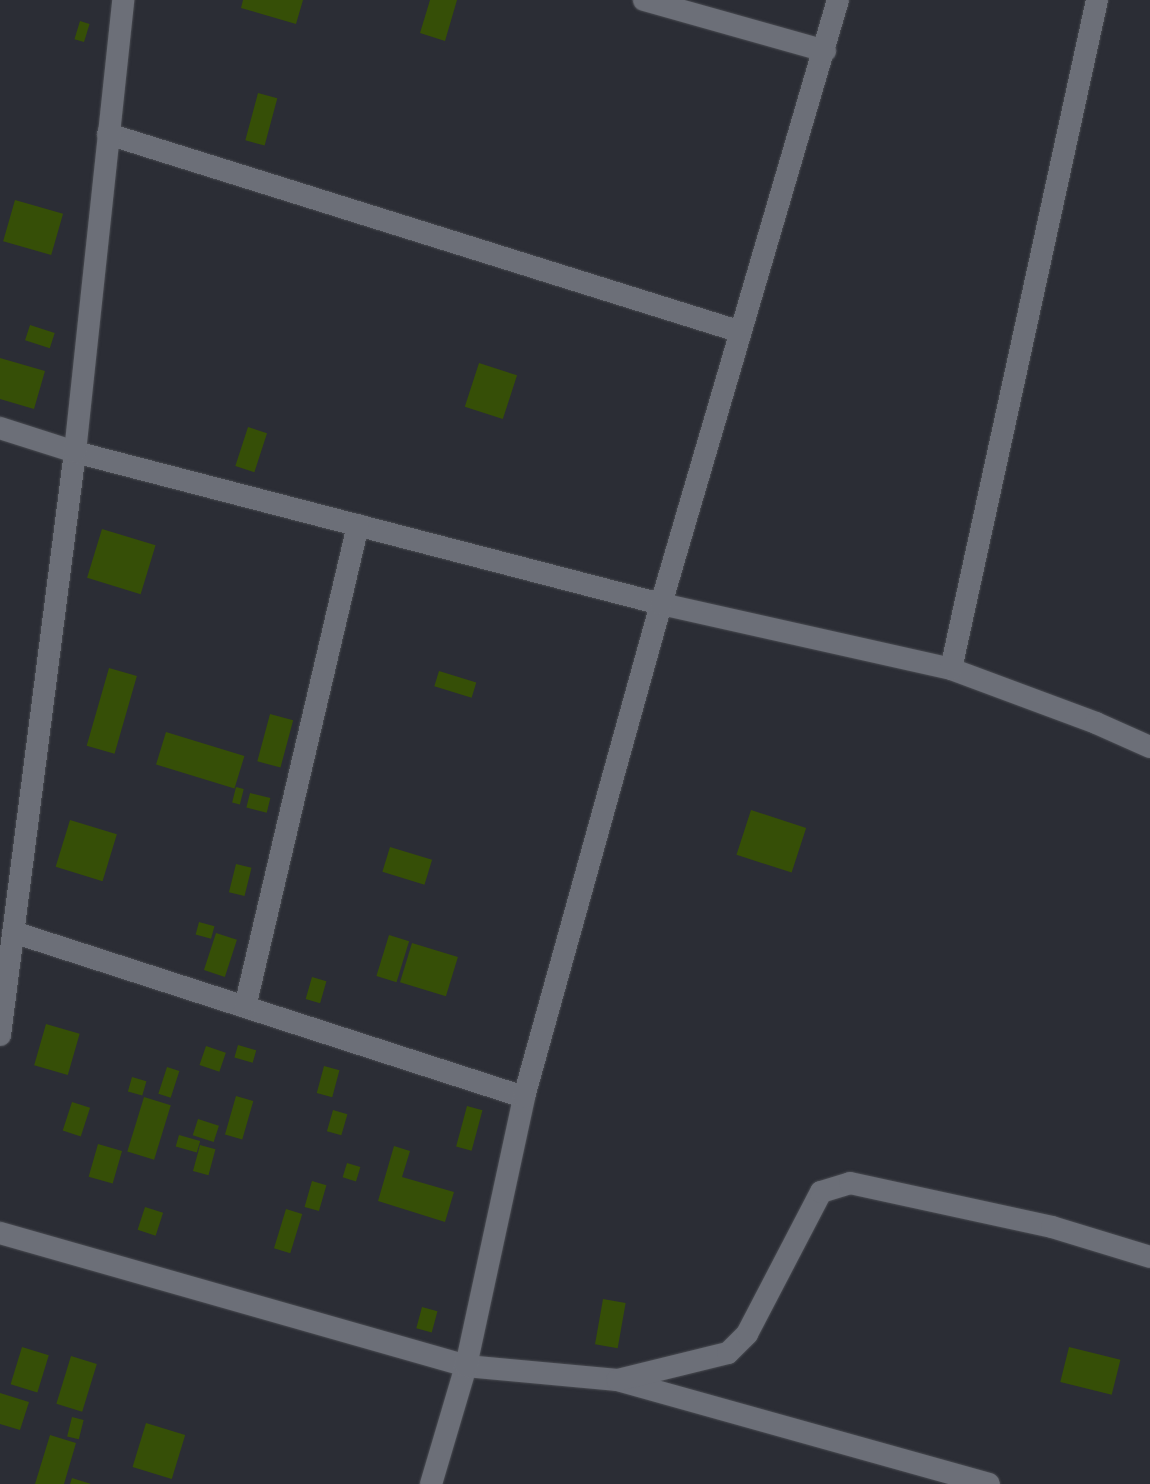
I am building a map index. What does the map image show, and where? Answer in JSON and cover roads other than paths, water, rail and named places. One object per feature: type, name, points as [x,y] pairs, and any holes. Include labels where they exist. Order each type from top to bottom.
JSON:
[{"type":"street","points":[[0,1035],[75,452],[123,0]]},
{"type":"street","points":[[644,0],[825,51]]},
{"type":"street","points":[[431,1484],[466,1366],[524,1097],[661,604],[825,51],[838,0]]},
{"type":"street","points":[[951,669],[1097,0]]},
{"type":"street","points":[[108,134],[742,332]]},
{"type":"street","points":[[0,428],[75,452],[661,604],[951,669],[1096,723],[1150,748]]},
{"type":"street","points":[[245,1007],[358,525]]},
{"type":"street","points":[[13,932],[524,1097]]},
{"type":"street","points":[[616,1380],[728,1353],[747,1334],[821,1192],[850,1183],[1052,1227],[1150,1257]]},
{"type":"street","points":[[0,1233],[466,1366],[616,1380],[990,1484]]}]
